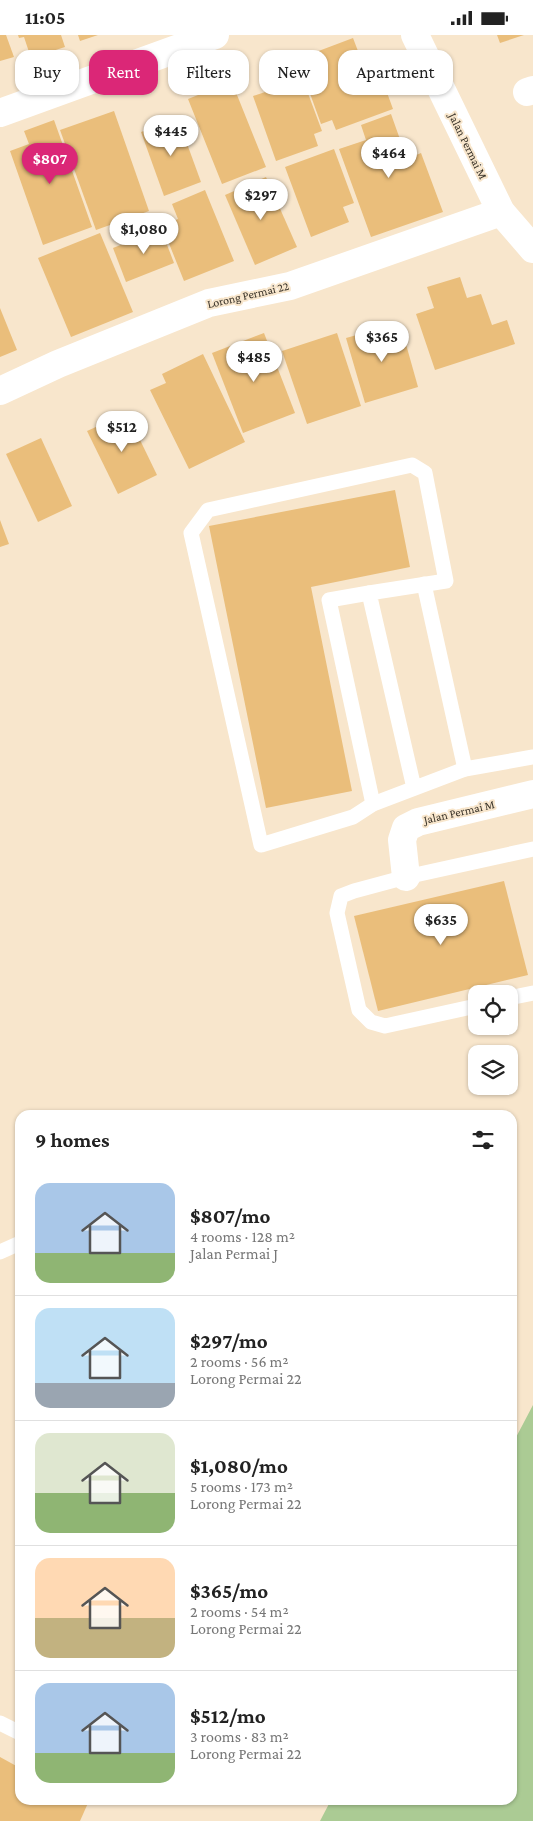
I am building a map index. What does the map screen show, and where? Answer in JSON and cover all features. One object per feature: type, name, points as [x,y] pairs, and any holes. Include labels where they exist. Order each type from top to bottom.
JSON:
[{"type":"street","points":[[0,113],[215,35]]},
{"type":"street","name":"Jalan Permai M","points":[[415,35],[501,212],[533,249]]},
{"type":"street","name":"Lorong Permai 22","points":[[0,391],[58,364],[209,303],[290,286],[501,212]]},
{"type":"street","name":"Jalan Permai M","points":[[406,877],[402,840],[406,828],[418,822],[533,795]]},
{"type":"lane","points":[[373,804],[329,600],[446,581],[425,473],[412,465],[208,510],[191,533],[261,845],[353,817],[373,804],[465,769],[533,757]]},
{"type":"lane","points":[[424,584],[465,769]]},
{"type":"lane","points":[[369,593],[414,788]]},
{"type":"lane","points":[[468,1008],[384,1027],[371,1022],[359,1009],[337,913],[342,896],[406,877],[533,849]]},
{"type":"lane","points":[[518,996],[533,993]]},
{"type":"lane","points":[[0,1252],[15,1245]]},
{"type":"lane","points":[[0,1723],[15,1730]]},
{"type":"green space","points":[[533,1405],[533,1821],[320,1821],[328,1805],[517,1805],[517,1435]]},
{"type":"building","points":[[0,35],[6,35],[14,57],[0,61]]},
{"type":"building","points":[[18,35],[61,35],[65,47],[56,50],[28,50],[24,37],[19,38]]},
{"type":"building","points":[[78,35],[98,35],[80,41]]},
{"type":"building","points":[[497,35],[524,35],[500,43]]},
{"type":"building","points":[[353,38],[358,50],[338,50],[338,95],[388,95],[393,109],[336,130],[332,120],[321,124],[311,95],[328,95],[328,50],[321,50]]},
{"type":"building","points":[[259,94],[309,95],[322,131],[314,134],[318,146],[276,161],[253,96]]},
{"type":"building","points":[[198,95],[237,95],[266,167],[222,184],[188,99]]},
{"type":"building","points":[[114,111],[149,211],[96,230],[60,130]]},
{"type":"building","points":[[391,114],[407,159],[421,153],[443,212],[371,237],[339,149],[366,140],[361,125]]},
{"type":"building","points":[[178,119],[201,182],[164,196],[141,132]]},
{"type":"building","points":[[54,120],[92,227],[43,245],[10,151],[29,144],[24,131]]},
{"type":"building","points":[[334,149],[354,203],[343,207],[349,222],[311,237],[285,167]]},
{"type":"building","points":[[266,177],[297,247],[255,265],[225,195]]},
{"type":"building","points":[[205,190],[234,261],[184,281],[162,226],[178,219],[172,204]]},
{"type":"building","points":[[161,229],[174,263],[126,282],[113,248]]},
{"type":"building","points":[[100,233],[133,312],[71,337],[38,258]]},
{"type":"building","points":[[460,277],[467,298],[481,294],[492,325],[507,320],[515,344],[435,370],[416,314],[434,308],[427,287]]},
{"type":"building","points":[[0,308],[17,350],[0,357]]},
{"type":"building","points":[[400,323],[418,387],[365,403],[346,338]]},
{"type":"building","points":[[264,333],[295,413],[243,433],[212,353]]},
{"type":"building","points":[[337,333],[361,406],[307,424],[282,351]]},
{"type":"building","points":[[203,354],[245,442],[189,469],[150,390],[166,383],[162,374]]},
{"type":"building","points":[[127,413],[157,475],[118,494],[87,431]]},
{"type":"building","points":[[41,438],[72,506],[38,522],[6,454]]},
{"type":"building","points":[[395,490],[410,567],[311,587],[352,791],[266,808],[209,526]]},
{"type":"building","points":[[0,520],[9,544],[0,547]]},
{"type":"building","points":[[504,881],[528,975],[486,985],[468,985],[468,989],[378,1011],[354,916]]},
{"type":"building","points":[[0,1757],[15,1765],[15,1805],[87,1805],[80,1821],[0,1821]]}]
